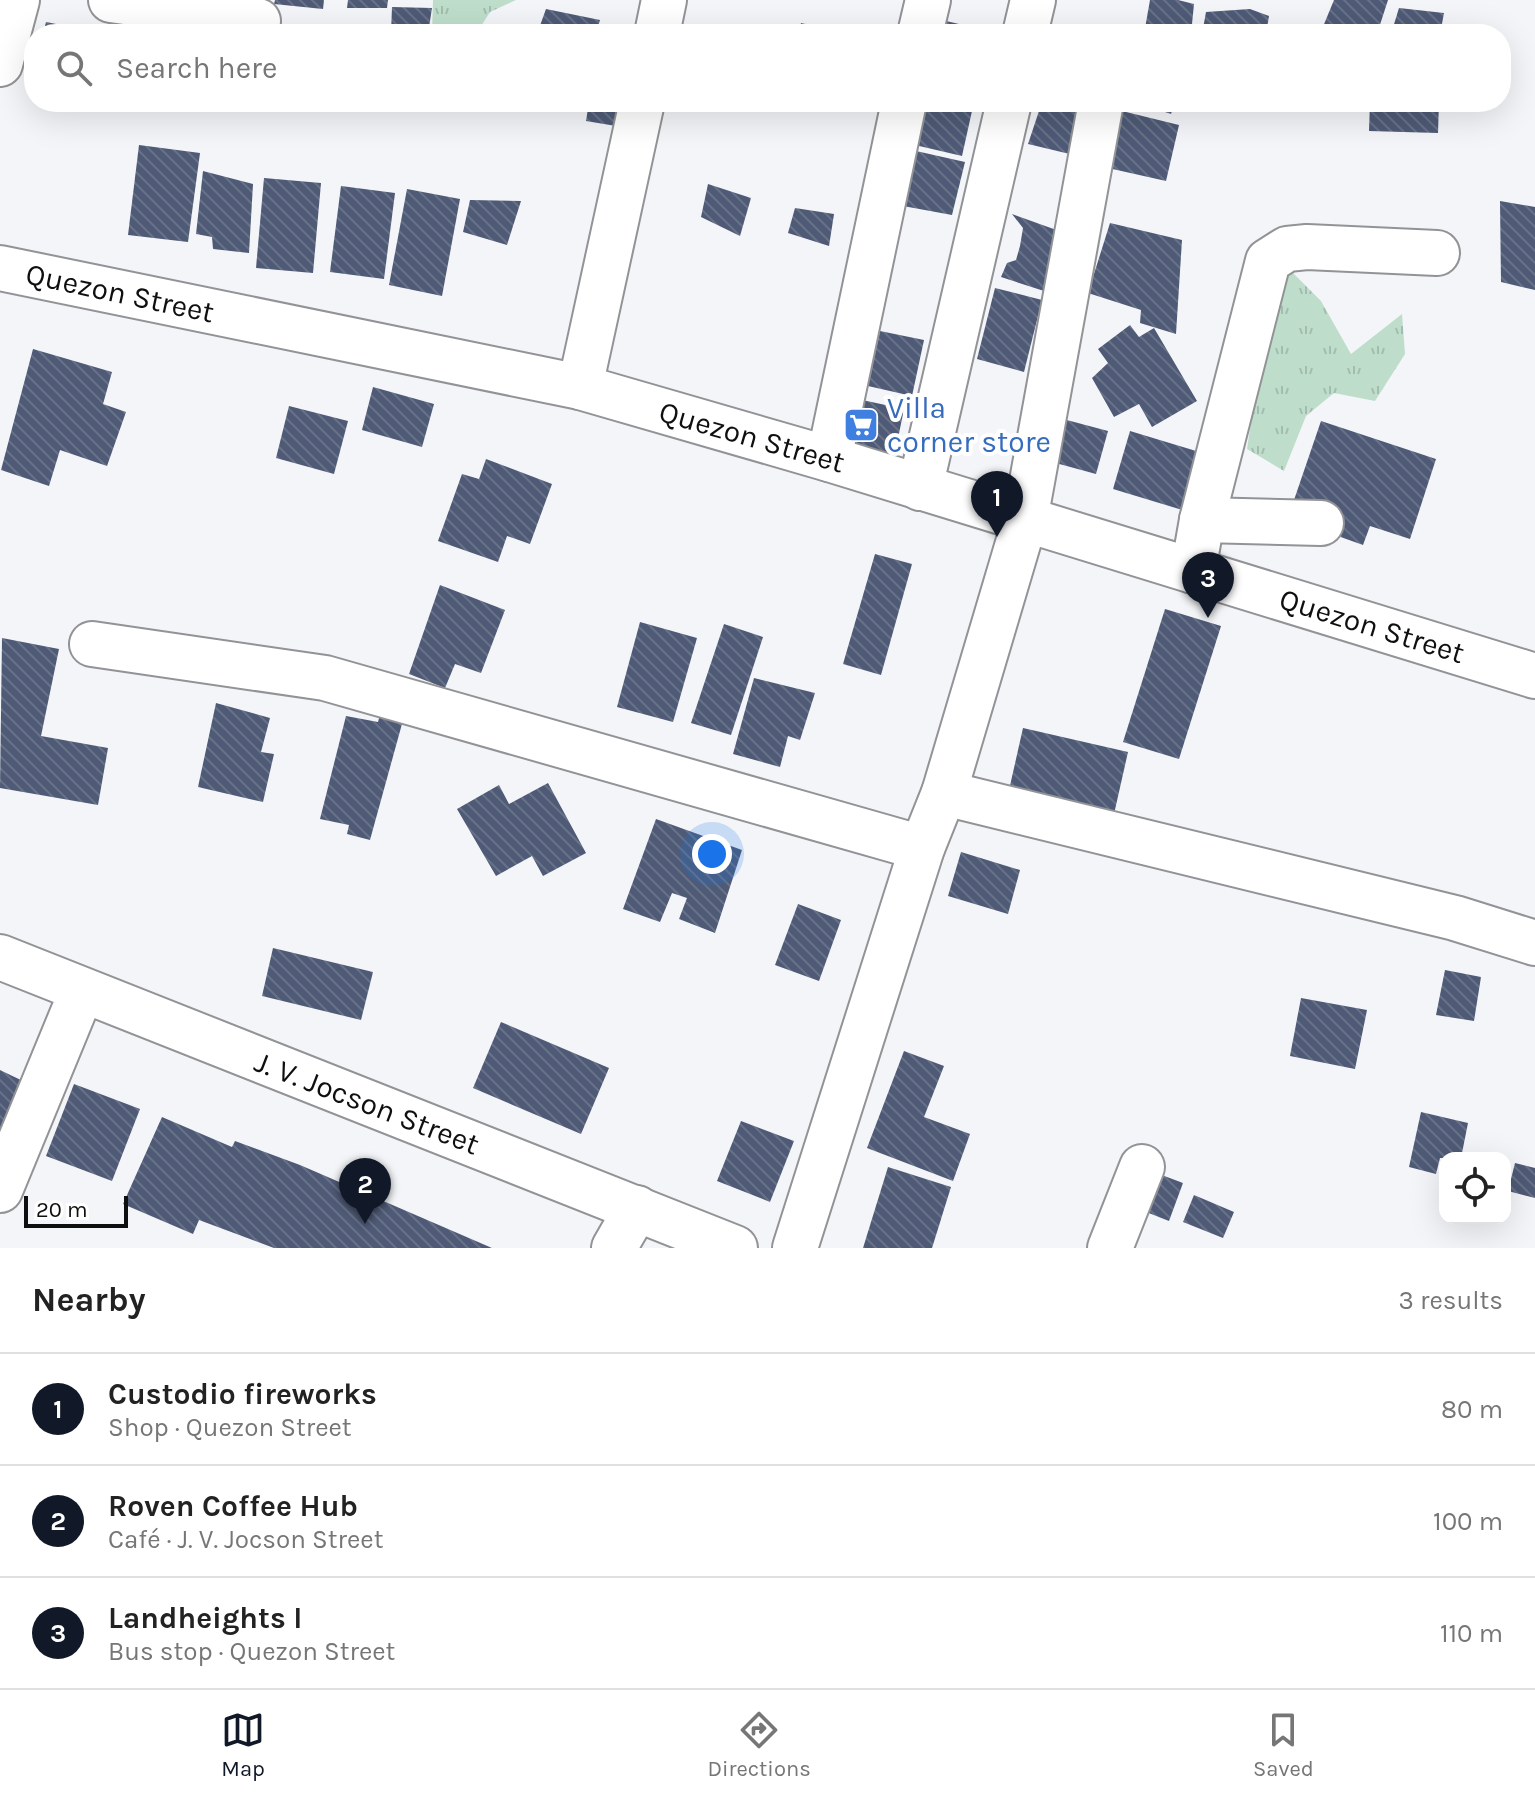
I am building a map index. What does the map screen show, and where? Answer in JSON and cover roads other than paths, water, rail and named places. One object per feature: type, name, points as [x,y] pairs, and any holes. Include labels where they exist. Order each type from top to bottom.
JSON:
[{"type":"street","points":[[0,64],[17,0]]},
{"type":"street","points":[[111,0],[258,21]]},
{"type":"street","points":[[659,24],[664,0]]},
{"type":"street","points":[[922,24],[928,0]]},
{"type":"street","points":[[1027,24],[1033,0]]},
{"type":"street","points":[[580,387],[640,112]]},
{"type":"street","points":[[829,459],[902,112]]},
{"type":"street","points":[[920,488],[1007,112]]},
{"type":"street","points":[[795,1248],[922,848],[944,793],[1025,520],[1099,112]]},
{"type":"street","points":[[1193,571],[1202,520],[1268,261],[1287,249],[1307,247],[1437,253]]},
{"type":"street","name":"Quezon Street","points":[[0,268],[580,387],[829,459],[1535,676]]},
{"type":"street","points":[[1202,520],[1321,523]]},
{"type":"street","points":[[92,644],[325,678],[922,848]]},
{"type":"street","points":[[944,793],[1455,918],[1535,943]]},
{"type":"street","name":"J. V. Jocson Street","points":[[0,957],[735,1248]]},
{"type":"street","points":[[0,1190],[82,991]]},
{"type":"street","points":[[1110,1248],[1142,1167]]},
{"type":"street","points":[[614,1248],[637,1208]]},
{"type":"place","name":"Villa corner store","points":[[861,425]]},
{"type":"place","name":"Custodio fireworks","points":[[997,537]]},
{"type":"place","name":"Landheights I","points":[[1208,618]]},
{"type":"place","name":"Roven Coffee Hub","points":[[365,1224]]}]
